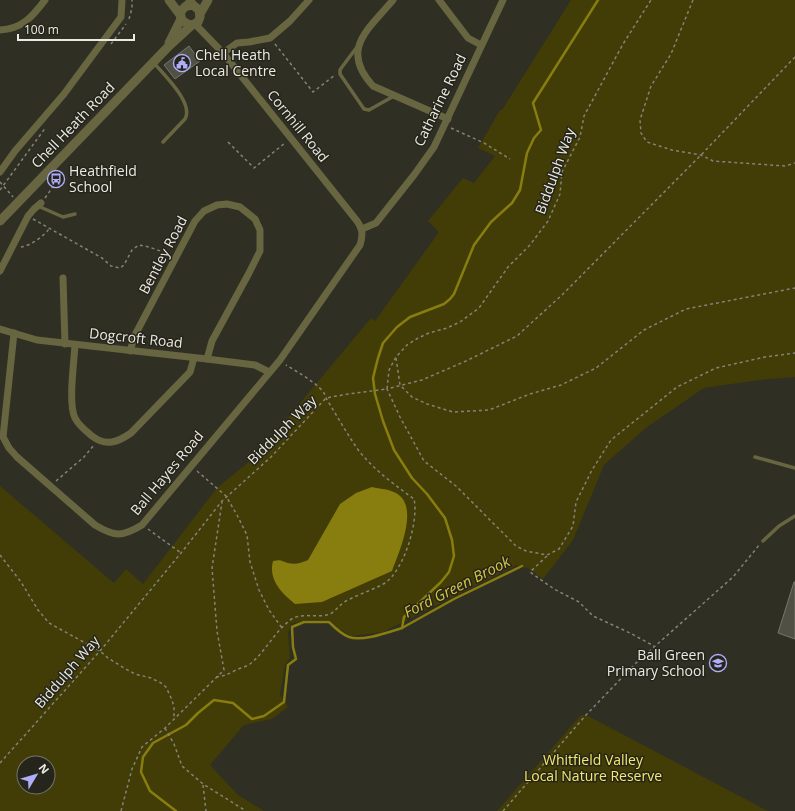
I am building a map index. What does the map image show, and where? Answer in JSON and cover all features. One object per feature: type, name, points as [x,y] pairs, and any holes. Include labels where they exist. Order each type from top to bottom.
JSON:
[{"type":"street","points":[[0,30],[10,30],[21,25],[33,16],[48,0]]},
{"type":"street","name":"Chell Heath Road","points":[[1,168],[64,94],[121,17],[122,0]]},
{"type":"street","points":[[169,0],[186,24],[197,20],[196,7],[178,0]]},
{"type":"street","name":"Chell Heath Road","points":[[0,221],[153,62],[197,20],[208,0]]},
{"type":"street","points":[[223,52],[236,43],[270,38],[290,22],[309,0]]},
{"type":"street","points":[[393,0],[363,35],[360,42],[357,56],[365,77],[373,86],[446,122]]},
{"type":"street","points":[[439,0],[468,38],[481,45]]},
{"type":"street","name":"Catharine Road","points":[[362,229],[376,223],[414,176],[434,147],[503,0]]},
{"type":"street","points":[[181,17],[182,10],[189,4]]},
{"type":"street","name":"Chell Heath Road","points":[[167,48],[181,17]]},
{"type":"street","name":"Cornhill Road","points":[[197,20],[212,41],[223,52],[358,221],[362,229]]},
{"type":"street","points":[[0,271],[28,216],[39,204]]},
{"type":"street","name":"Bentley Road","points":[[130,351],[135,335],[195,220],[204,212],[217,205],[227,204],[240,207],[255,219],[260,230],[260,251],[212,341],[207,359]]},
{"type":"street","name":"Ball Hayes Road","points":[[14,334],[3,437],[9,448],[50,487],[95,525],[105,531],[121,534],[129,533],[142,525],[280,360],[360,244],[363,236],[362,229]]},
{"type":"street","points":[[0,254],[7,257]]},
{"type":"street","points":[[63,278],[65,344]]},
{"type":"street","name":"Dogcroft Road","points":[[0,329],[37,340],[255,365],[269,372]]},
{"type":"street","points":[[75,345],[72,406],[75,418],[81,427],[98,441],[114,443],[131,433],[190,372],[194,358]]},
{"type":"lane","points":[[360,42],[342,67],[340,73],[364,109],[369,110],[394,96]]},
{"type":"lane","points":[[153,62],[182,98],[188,114],[163,142]]},
{"type":"lane","points":[[39,204],[63,217],[75,214]]},
{"type":"lane","points":[[756,457],[795,468]]},
{"type":"lane","points":[[763,541],[779,526],[795,516]]},
{"type":"path","name":"Biddulph Way","points":[[0,763],[100,651],[226,496],[271,457],[326,398],[386,389],[389,370],[396,357],[407,345],[429,333],[448,328],[460,322],[479,308],[508,267],[530,245],[548,221],[560,194],[562,172],[580,137],[584,116],[623,44],[651,0]]},
{"type":"path","points":[[693,0],[671,54],[651,86],[640,120],[640,134],[647,142],[701,155],[713,161],[785,166],[795,163]]},
{"type":"path","points":[[270,38],[313,92],[336,74],[340,73]]},
{"type":"path","points":[[548,555],[526,551],[516,546],[456,486],[424,461],[386,389],[422,380],[466,361],[517,336],[562,295],[701,155],[795,57]]},
{"type":"path","points":[[446,122],[510,159]]},
{"type":"path","points":[[228,142],[254,168],[291,138]]},
{"type":"path","points":[[39,204],[52,188],[51,168]]},
{"type":"path","points":[[0,182],[18,202]]},
{"type":"path","points":[[28,216],[102,258],[112,266],[120,268],[124,265],[132,250],[139,245],[165,252],[175,258]]},
{"type":"path","points":[[13,246],[23,247],[50,229]]},
{"type":"path","points":[[396,357],[400,385],[412,397],[427,404],[453,412],[489,410],[530,394],[560,385],[596,368],[644,330],[686,309],[795,288]]},
{"type":"path","points":[[654,646],[593,616],[579,602],[554,589],[530,572],[548,555],[559,549],[566,540],[573,526],[576,502],[592,470],[611,440],[677,387],[716,368],[765,357],[795,354]]},
{"type":"path","points":[[216,677],[224,676],[249,664],[258,656],[289,620],[302,615],[323,616],[331,613],[345,601],[386,582],[394,575],[400,566],[409,544],[416,507],[414,499],[375,468],[359,451],[326,398],[326,394],[280,360]]},
{"type":"path","points":[[50,487],[98,441]]},
{"type":"path","points":[[192,465],[226,496],[247,535],[250,562],[259,590],[269,610],[282,628]]},
{"type":"path","points":[[121,811],[132,768],[142,747],[165,729],[173,719],[224,670],[218,631],[212,568],[222,501]]},
{"type":"path","points":[[142,525],[181,553]]},
{"type":"path","points":[[503,811],[586,715],[636,662],[733,577],[763,541]]},
{"type":"path","points":[[0,555],[21,582],[43,617],[54,626],[100,651],[108,658],[135,674],[156,680],[166,687],[170,693],[174,707],[173,719]]},
{"type":"path","points":[[165,729],[171,737],[182,766],[203,784],[246,811]]},
{"type":"path","points":[[203,784],[206,811]]},
{"type":"green space","points":[[571,0],[795,0],[795,377],[760,380],[704,388],[647,427],[604,465],[573,540],[543,579],[527,567],[525,568],[517,565],[383,632],[351,636],[338,628],[330,620],[305,620],[291,624],[288,633],[290,658],[285,665],[280,695],[288,707],[272,719],[244,725],[210,765],[238,795],[264,811],[0,811],[0,486],[114,583],[126,569],[143,584],[217,488],[256,456],[371,318],[375,321],[439,232],[428,221],[463,178],[474,183],[495,156],[478,148],[500,110],[502,110]]},
{"type":"green space","name":"Whitfield Valley Local Nature Reserve","points":[[581,715],[588,716],[768,811],[497,811]]},
{"type":"shaded area","points":[[372,487],[396,493],[403,499],[406,508],[406,530],[392,571],[322,602],[295,604],[285,595],[274,580],[272,574],[273,561],[280,560],[293,564],[308,560],[340,504],[356,493]]},
{"type":"building","name":"Chell Heath Local Centre","points":[[189,46],[200,61],[175,79],[164,65]]},
{"type":"building","points":[[795,582],[795,639],[778,633]]},
{"type":"waterway","name":"Ford Green Brook","points":[[176,811],[150,791],[141,772],[143,757],[153,743],[186,725],[214,700],[233,703],[252,719],[264,716],[284,702],[288,665],[296,659],[293,647],[292,627],[304,622],[329,622],[343,634],[354,638],[376,636],[402,628],[404,617],[441,582],[449,572],[454,556],[452,540],[445,518],[427,494],[412,478],[394,450],[383,421],[375,394],[373,378],[378,358],[383,343],[397,327],[410,317],[444,304],[450,299],[454,294],[474,245],[491,222],[512,203],[520,190],[527,153],[534,138],[541,130],[533,103],[598,0]]},
{"type":"waterway","name":"Ford Green Brook","points":[[402,628],[454,599],[522,566]]},
{"type":"place","name":"Chell Heath Local Centre","points":[[182,63]]},
{"type":"place","name":"Heathfield School","points":[[56,179]]},
{"type":"place","name":"Ball Green Primary School","points":[[718,663]]}]
